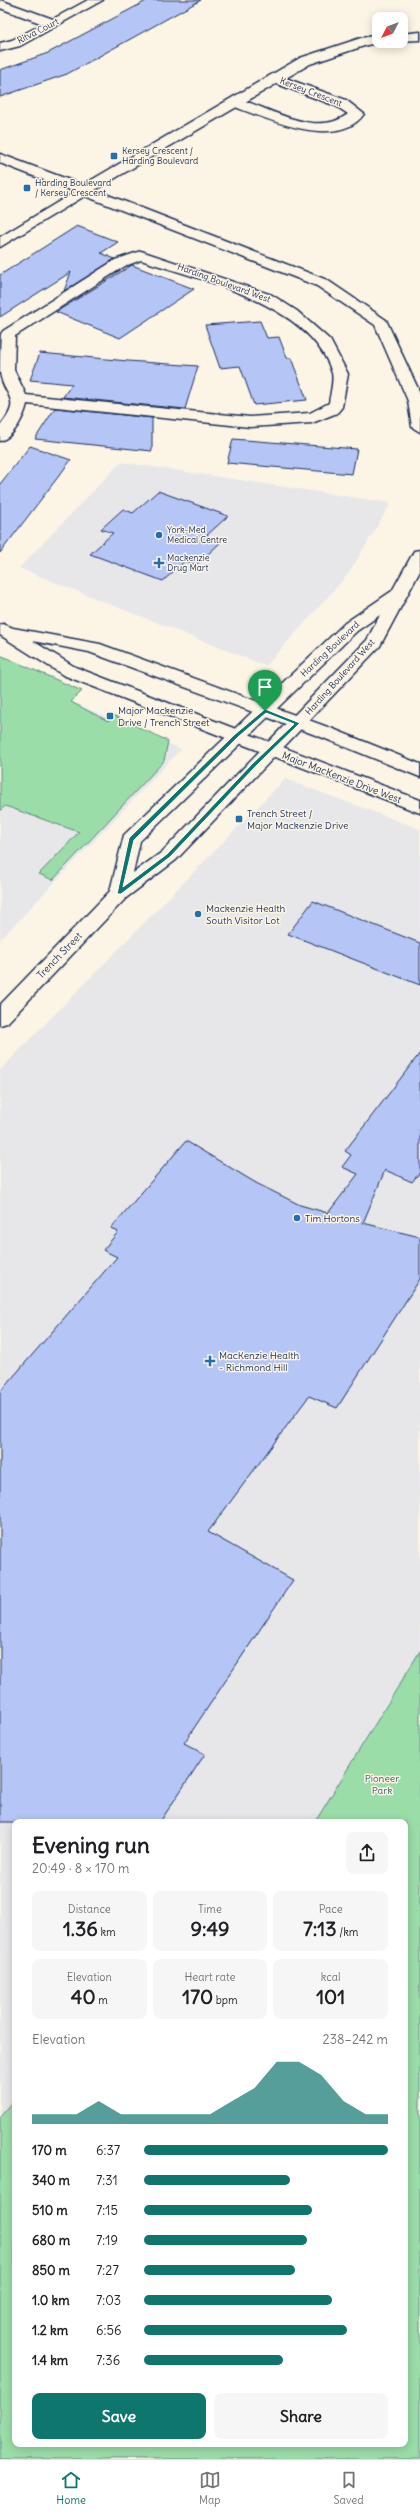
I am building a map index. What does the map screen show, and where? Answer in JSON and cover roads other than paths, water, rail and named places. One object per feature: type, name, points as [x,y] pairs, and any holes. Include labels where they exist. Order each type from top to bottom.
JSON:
[{"type":"street","name":"Ritva Court","points":[[0,47],[16,42],[97,0]]},
{"type":"street","points":[[0,4],[53,23]]},
{"type":"street","points":[[408,37],[420,36]]},
{"type":"street","name":"Kersey Crescent","points":[[83,191],[305,61],[334,50],[372,40]]},
{"type":"street","name":"Kersey Crescent","points":[[235,102],[313,128],[340,126],[350,122],[357,114],[341,103],[274,78]]},
{"type":"street","points":[[0,158],[322,283],[381,323],[416,401],[420,427]]},
{"type":"street","points":[[0,243],[83,191]]},
{"type":"street","name":"Harding Boulevard West","points":[[141,256],[267,298],[292,314],[326,343],[340,374],[337,404],[332,410],[312,418],[272,422],[250,422],[20,399],[6,370],[4,332],[120,263],[141,256]]},
{"type":"street","points":[[0,436],[16,417],[20,399]]},
{"type":"street","name":"Harding Boulevard West","points":[[271,749],[298,723],[374,642],[420,555]]},
{"type":"street","name":"Harding Boulevard","points":[[265,711],[351,627],[399,593]]},
{"type":"street","name":"Major MacKenzie Drive West","points":[[2,628],[94,648],[298,723],[420,771]]},
{"type":"street","name":"Major MacKenzie Drive West","points":[[2,628],[69,671],[420,807]]},
{"type":"street","points":[[119,893],[131,839],[236,736],[265,711]]},
{"type":"street","name":"Trench Street","points":[[0,1018],[119,893],[168,856],[271,749]]},
{"type":"place","name":"Kersey Crescent / Harding Boulevard","points":[[114,156]]},
{"type":"place","name":"Harding Boulevard / Kersey Crescent","points":[[27,188]]},
{"type":"place","name":"York-Med Medical Centre","points":[[159,535]]},
{"type":"place","name":"Mackenzie Drug Mart","points":[[159,563]]},
{"type":"place","name":"Major Mackenzie Drive / Trench Street","points":[[110,716]]},
{"type":"place","name":"Trench Street / Major Mackenzie Drive","points":[[239,819]]},
{"type":"place","name":"Mackenzie Health South Visitor Lot","points":[[198,914]]},
{"type":"place","name":"Tim Hortons","points":[[297,1218]]},
{"type":"place","name":"MacKenzie Health - Richmond Hill","points":[[210,1361]]},
{"type":"park label","name":"Pioneer Park","points":[[382,1784]]}]
